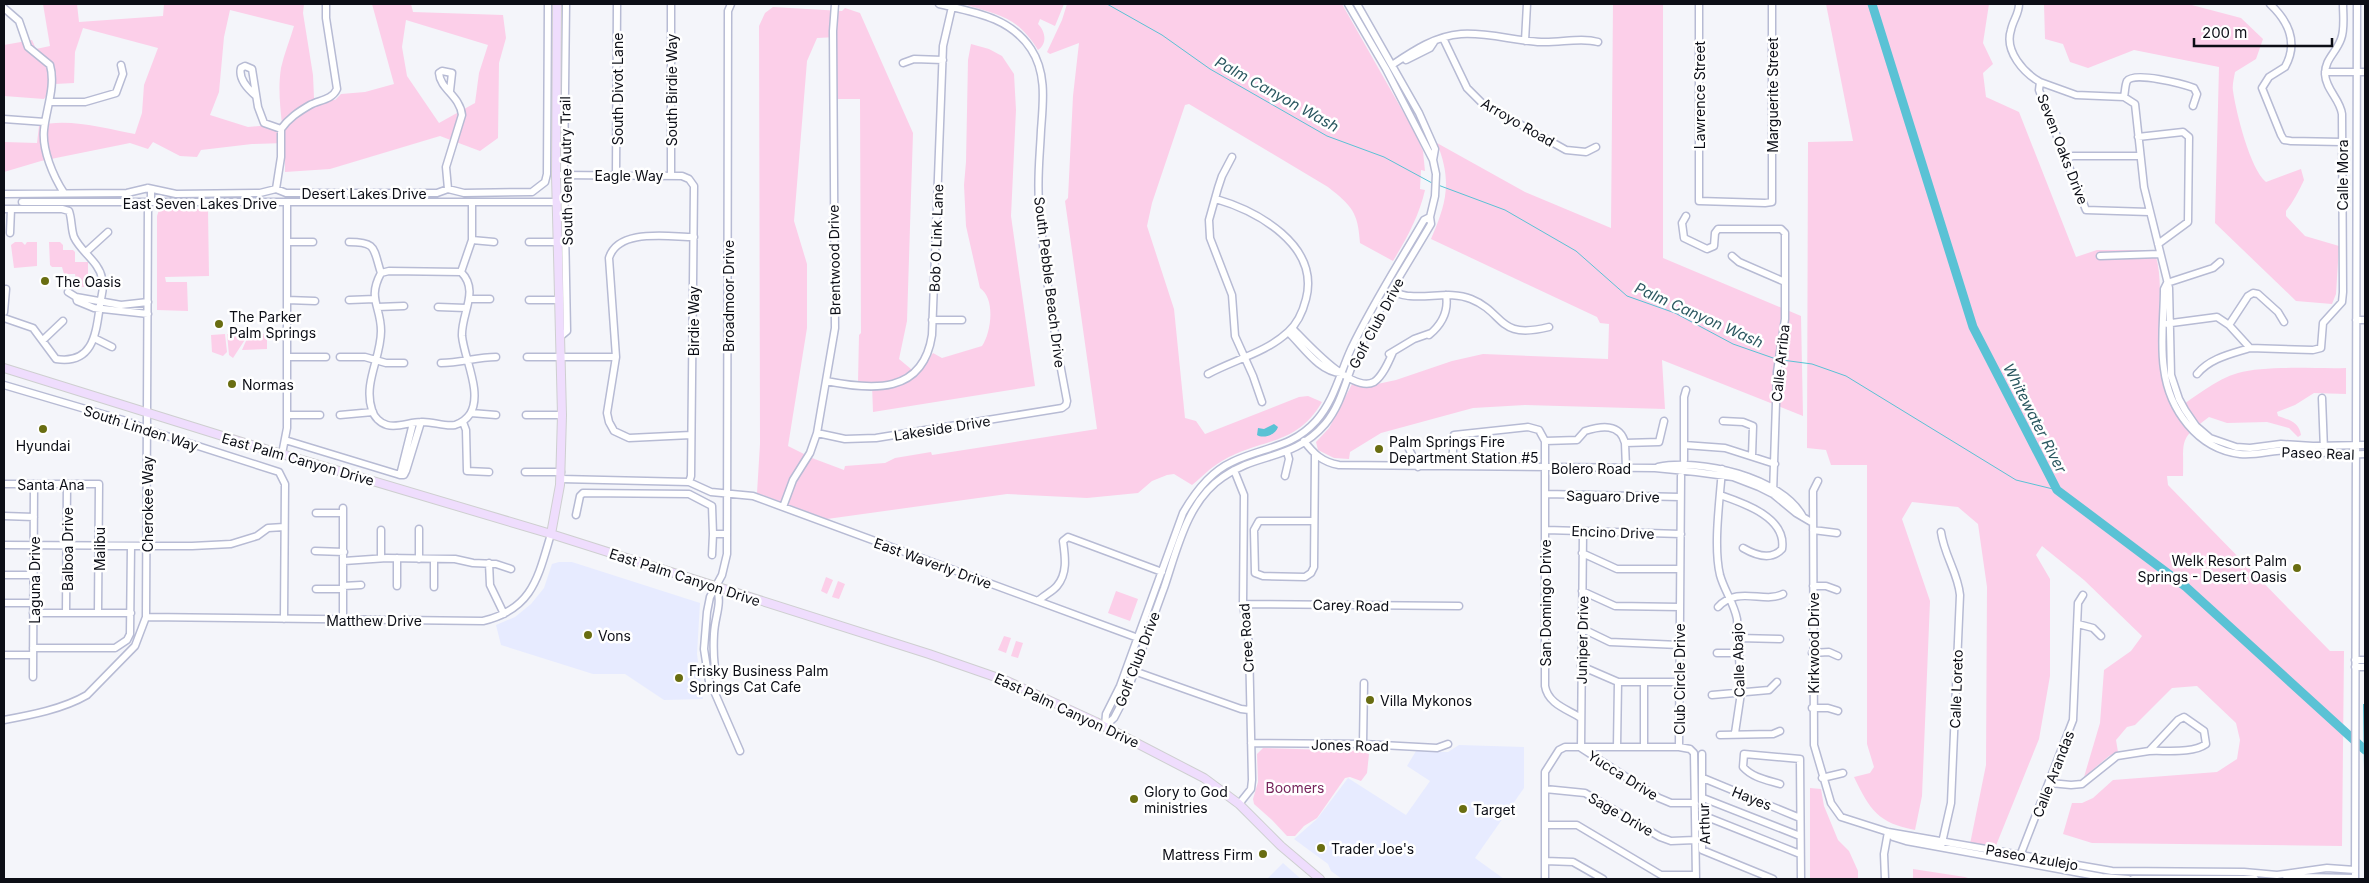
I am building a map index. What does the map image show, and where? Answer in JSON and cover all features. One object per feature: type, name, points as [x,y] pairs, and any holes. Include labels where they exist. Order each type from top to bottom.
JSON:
[{"type":"main road","name":"South Gene Autry Trail","points":[[551,534],[558,506],[561,476],[562,415],[557,4]]},
{"type":"main road","name":"East Palm Canyon Drive","points":[[4,368],[148,414],[551,534],[974,669],[1042,696],[1105,726],[1204,778],[1239,804],[1288,852],[1320,879]]},
{"type":"street","points":[[276,189],[281,157],[281,129],[294,115],[312,104],[330,98],[336,89],[326,4]]},
{"type":"street","name":"Desert Lakes Drive","points":[[4,194],[64,192],[127,193],[150,189],[176,194],[260,193],[276,189],[286,193],[437,193],[448,189],[464,193],[532,192],[545,182],[548,4]]},
{"type":"street","name":"South Gene Autry Trail","points":[[561,336],[567,331],[560,175],[566,4]]},
{"type":"street","name":"South Divot Lane","points":[[616,175],[617,4]]},
{"type":"street","name":"South Birdie Way","points":[[671,4],[672,176]]},
{"type":"street","name":"Broadmoor Drive","points":[[731,4],[728,11],[726,561],[717,587],[709,600],[705,641],[707,678],[710,688],[714,691],[740,751]]},
{"type":"street","name":"Brentwood Drive","points":[[783,507],[793,480],[810,453],[817,433],[835,328],[832,30],[835,4]]},
{"type":"street","name":"South Pebble Beach Drive","points":[[939,4],[1006,24],[1026,42],[1037,59],[1043,82],[1038,200],[1055,339],[1067,400],[1066,406]]},
{"type":"street","name":"Golf Club Drive","points":[[1105,726],[1106,714],[1120,686],[1183,513],[1202,484],[1231,462],[1290,442],[1318,420],[1431,224],[1430,218],[1435,196],[1436,174],[1433,160],[1435,149],[1429,133],[1348,4]]},
{"type":"street","name":"Golf Club Drive","points":[[1357,4],[1389,67]]},
{"type":"street","points":[[1525,41],[1527,4]]},
{"type":"street","name":"Lawrence Street","points":[[1699,4],[1699,201],[1719,203],[1772,202],[1772,187]]},
{"type":"street","name":"Marguerite Street","points":[[1772,4],[1772,187]]},
{"type":"street","points":[[2270,4],[2286,20],[2291,38],[2287,62],[2281,71],[2269,77],[2262,88],[2281,135],[2284,140],[2290,141],[2342,142]]},
{"type":"street","points":[[2342,4],[2343,34],[2341,41],[2326,63],[2325,72],[2365,72]]},
{"type":"street","points":[[2286,879],[2302,877],[2355,879],[2357,4]]},
{"type":"street","name":"Seven Oaks Drive","points":[[2019,6],[2010,31],[2011,45],[2016,59],[2029,76],[2040,82],[2039,90],[2086,210],[2090,212],[2149,212]]},
{"type":"street","name":"Bob O Link Lane","points":[[826,381],[873,388],[893,384],[911,376],[928,352],[932,320],[943,60],[946,29],[952,7]]},
{"type":"street","points":[[4,8],[19,21],[28,47],[50,65],[50,102],[45,122],[45,144],[56,180],[64,192]]},
{"type":"street","points":[[1389,67],[1416,49],[1442,38],[1473,34],[1525,41],[1561,42],[1589,39],[1598,42]]},
{"type":"street","name":"Arroyo Road","points":[[1442,38],[1467,88],[1482,103],[1566,150],[1586,152],[1596,147]]},
{"type":"street","points":[[903,63],[914,60],[943,60]]},
{"type":"street","points":[[50,102],[85,102],[116,92],[123,74],[121,65]]},
{"type":"street","name":"Calle Mora","points":[[2250,348],[2313,350],[2321,348],[2323,323],[2342,302],[2341,106],[2326,83],[2325,72]]},
{"type":"street","points":[[2040,82],[2076,95],[2124,97],[2126,82],[2129,79],[2145,77],[2194,88],[2197,94],[2194,106]]},
{"type":"street","points":[[448,189],[446,167],[462,115],[461,107],[450,91]]},
{"type":"street","points":[[256,96],[264,123],[281,129]]},
{"type":"street","name":"Paseo Real","points":[[2124,97],[2135,104],[2140,156],[2149,212],[2167,283],[2164,289],[2166,350],[2163,367],[2170,385],[2173,402],[2209,444],[2224,450],[2242,451],[2283,447],[2356,455],[2365,454]]},
{"type":"street","points":[[4,119],[45,122]]},
{"type":"street","points":[[2138,137],[2182,132],[2189,137],[2188,222],[2158,244]]},
{"type":"street","points":[[2066,158],[2073,156],[2140,156]]},
{"type":"street","points":[[1232,157],[1222,176],[1209,220],[1210,238],[1232,295],[1235,336],[1262,402]]},
{"type":"street","name":"Eagle Way","points":[[560,175],[672,176]]},
{"type":"street","name":"Birdie Way","points":[[672,176],[689,179],[694,186],[692,435],[691,476],[689,482]]},
{"type":"street","name":"Cherokee Way","points":[[4,720],[30,715],[79,700],[87,695],[135,646],[146,617],[150,201],[145,200],[146,190],[150,189]]},
{"type":"street","points":[[1208,374],[1267,347],[1290,330],[1304,307],[1308,282],[1304,264],[1298,252],[1267,221],[1253,212],[1216,199]]},
{"type":"street","name":"East Seven Lakes Drive","points":[[22,202],[558,202]]},
{"type":"street","points":[[282,454],[287,415],[287,203]]},
{"type":"street","points":[[461,272],[472,240],[472,203]]},
{"type":"street","points":[[4,318],[33,328],[43,340],[51,355],[56,359],[76,358],[87,350],[94,338],[103,286],[102,276],[75,239],[69,211],[62,209],[7,209],[10,233]]},
{"type":"street","name":"Calle Arriba","points":[[1686,216],[1682,223],[1684,238],[1707,249],[1714,246],[1718,229],[1781,229],[1785,233],[1785,319],[1777,381],[1773,491]]},
{"type":"street","name":"Golf Club Drive","points":[[1105,726],[1114,718],[1134,671],[1191,514],[1214,483],[1249,463],[1288,452],[1305,442],[1326,423],[1334,410],[1354,344],[1385,286],[1424,220],[1430,218]]},
{"type":"street","points":[[86,252],[108,232]]},
{"type":"street","points":[[692,435],[629,438],[614,431],[609,422],[608,413],[616,357],[609,258],[611,251],[617,244],[631,238],[694,237]]},
{"type":"street","points":[[472,240],[494,242]]},
{"type":"street","points":[[287,242],[313,242]]},
{"type":"street","points":[[349,242],[367,242],[372,246],[381,273],[375,285],[375,299],[382,332],[370,381],[372,412],[379,420],[390,426],[417,422],[451,425],[463,422],[471,413],[473,384],[462,335],[469,299],[470,288],[468,279],[461,272],[396,270],[381,273]]},
{"type":"street","points":[[529,242],[559,242]]},
{"type":"street","points":[[2100,256],[2160,254]]},
{"type":"street","points":[[1732,256],[1739,262],[1785,282]]},
{"type":"street","points":[[2167,283],[2213,268],[2220,262]]},
{"type":"street","points":[[4,312],[6,289]]},
{"type":"street","points":[[68,292],[100,306],[126,313],[148,314]]},
{"type":"street","points":[[1391,292],[1395,296],[1408,300],[1422,299],[1430,296],[1460,295],[1471,298],[1483,305],[1504,325],[1517,330],[1531,331],[1549,327]]},
{"type":"street","points":[[2229,325],[2248,296],[2253,293],[2258,294],[2278,312],[2284,322]]},
{"type":"street","points":[[1290,330],[1318,363],[1334,372],[1345,374],[1363,383],[1374,382],[1383,372],[1393,352],[1412,342],[1428,337],[1439,325],[1450,296]]},
{"type":"street","points":[[349,300],[375,299]]},
{"type":"street","points":[[469,299],[490,300]]},
{"type":"street","points":[[286,300],[315,301]]},
{"type":"street","points":[[529,300],[560,300]]},
{"type":"street","points":[[100,306],[148,302]]},
{"type":"street","points":[[125,304],[126,313]]},
{"type":"street","points":[[377,307],[404,306]]},
{"type":"street","points":[[438,307],[466,308]]},
{"type":"street","points":[[2166,324],[2217,317],[2229,325],[2250,348],[2219,358],[2198,370]]},
{"type":"street","points":[[932,320],[962,320]]},
{"type":"street","points":[[2356,320],[2365,320]]},
{"type":"street","points":[[43,340],[63,321]]},
{"type":"street","points":[[94,338],[112,347]]},
{"type":"street","points":[[287,357],[326,357]]},
{"type":"street","points":[[340,357],[365,357],[386,363],[404,363]]},
{"type":"street","points":[[441,363],[462,363],[481,357],[496,357]]},
{"type":"street","points":[[526,357],[616,357]]},
{"type":"street","name":"South Linden Way","points":[[4,385],[126,421],[148,430],[279,472],[285,484],[284,619]]},
{"type":"street","points":[[1684,460],[1684,397],[1686,390]]},
{"type":"street","points":[[2322,398],[2324,450]]},
{"type":"street","name":"Lakeside Drive","points":[[817,433],[845,439],[876,438],[1066,406]]},
{"type":"street","points":[[340,415],[372,412]]},
{"type":"street","points":[[471,413],[496,415]]},
{"type":"street","points":[[287,415],[320,415]]},
{"type":"street","points":[[526,415],[562,415]]},
{"type":"street","points":[[1625,443],[1659,442],[1664,420]]},
{"type":"street","points":[[1723,421],[1734,420],[1753,426],[1752,456]]},
{"type":"street","name":"East Palm Canyon Drive","points":[[285,440],[400,475],[417,422]]},
{"type":"street","points":[[463,422],[466,430],[468,471],[489,472]]},
{"type":"street","points":[[1452,466],[1454,435],[1528,427],[1539,430],[1545,441],[1577,440],[1585,431],[1616,428],[1621,432],[1625,443],[1626,468]]},
{"type":"street","name":"Bolero Road","points":[[1300,436],[1315,455],[1330,464],[1339,465],[1666,468],[1734,472],[1773,491],[1800,510],[1803,517],[1813,523]]},
{"type":"street","name":"San Domingo Drive","points":[[1545,441],[1546,695],[1550,700],[1581,718]]},
{"type":"street","points":[[1406,443],[1418,467]]},
{"type":"street","points":[[1684,445],[1725,448],[1775,464]]},
{"type":"street","name":"Paseo Real","points":[[2324,450],[2365,445]]},
{"type":"street","points":[[1285,476],[1289,459],[1288,452]]},
{"type":"street","points":[[1314,521],[1259,521],[1254,530],[1255,573],[1263,576],[1305,576],[1311,573],[1314,567],[1315,455]]},
{"type":"street","name":"Cree Road","points":[[1234,470],[1244,495],[1243,604],[1249,644],[1251,743],[1250,789],[1239,804]]},
{"type":"street","points":[[525,472],[600,480],[689,482]]},
{"type":"street","name":"Calle Abajo","points":[[1721,472],[1719,567],[1736,613],[1741,693],[1735,733]]},
{"type":"street","name":"Club Circle Drive","points":[[1545,879],[1545,772],[1559,750],[1565,747],[1679,747],[1681,476]]},
{"type":"street","points":[[600,480],[600,493]]},
{"type":"street","name":"Kirkwood Drive","points":[[1818,481],[1813,491],[1812,708],[1814,745],[1822,778],[1831,803]]},
{"type":"street","points":[[648,482],[649,493]]},
{"type":"street","name":"East Waverly Drive","points":[[689,482],[711,492],[753,496],[1138,638]]},
{"type":"street","name":"Santa Ana","points":[[4,484],[99,484]]},
{"type":"street","name":"Laguna Drive","points":[[33,677],[34,484]]},
{"type":"street","name":"Balboa Drive","points":[[66,613],[67,484]]},
{"type":"street","name":"Malibu","points":[[98,613],[99,484]]},
{"type":"street","points":[[576,515],[581,494],[688,494],[713,507],[712,555]]},
{"type":"street","name":"Saguaro Drive","points":[[1546,494],[1680,497]]},
{"type":"street","points":[[1720,495],[1758,510],[1771,521],[1781,537],[1782,549],[1772,555],[1760,556],[1743,548]]},
{"type":"street","points":[[316,513],[343,511],[343,620]]},
{"type":"street","points":[[4,516],[34,517]]},
{"type":"street","points":[[4,545],[147,546],[230,544],[257,536],[268,528],[284,527]]},
{"type":"street","points":[[419,529],[419,559]]},
{"type":"street","points":[[381,530],[381,558]]},
{"type":"street","name":"Encino Drive","points":[[1546,530],[1681,534]]},
{"type":"street","points":[[1813,530],[1837,533]]},
{"type":"street","name":"Juniper Drive","points":[[1581,748],[1582,532]]},
{"type":"street","name":"Calle Loreto","points":[[1941,844],[1951,796],[1960,596],[1959,586],[1943,544],[1942,532]]},
{"type":"street","name":"Matthew Drive","points":[[146,617],[483,621],[504,614],[520,604],[528,596],[537,578],[551,534]]},
{"type":"street","points":[[713,534],[727,534]]},
{"type":"street","points":[[1038,601],[1058,586],[1061,580],[1065,564],[1063,540],[1068,538],[1162,572]]},
{"type":"street","points":[[4,655],[115,648],[126,640],[130,634],[131,546]]},
{"type":"street","points":[[316,552],[344,552]]},
{"type":"street","points":[[1582,553],[1617,569],[1680,569]]},
{"type":"street","points":[[344,561],[381,558],[455,559],[473,563],[489,563],[511,569]]},
{"type":"street","points":[[397,558],[397,586]]},
{"type":"street","points":[[434,559],[434,587]]},
{"type":"street","points":[[489,563],[490,585],[504,614]]},
{"type":"street","points":[[4,575],[34,575]]},
{"type":"street","points":[[316,589],[361,585]]},
{"type":"street","points":[[1813,586],[1826,586],[1837,590]]},
{"type":"street","points":[[714,691],[718,685],[714,667],[714,633],[721,601],[717,587]]},
{"type":"street","points":[[1582,591],[1615,606],[1680,607]]},
{"type":"street","points":[[1718,607],[1722,602],[1753,594],[1776,598],[1783,594]]},
{"type":"street","name":"Calle Arandas","points":[[2019,858],[2050,783],[2073,720],[2078,603],[2083,595]]},
{"type":"street","points":[[4,603],[33,603]]},
{"type":"street","name":"Carey Road","points":[[1243,604],[1459,606]]},
{"type":"street","points":[[33,613],[131,613]]},
{"type":"street","points":[[2078,624],[2093,628],[2101,636]]},
{"type":"street","points":[[1583,629],[1616,643],[1679,645]]},
{"type":"street","points":[[1738,638],[1780,640]]},
{"type":"street","points":[[1812,653],[1829,652],[1838,656]]},
{"type":"street","points":[[1717,653],[1737,653]]},
{"type":"street","points":[[2355,663],[2365,660]]},
{"type":"street","points":[[2355,663],[2365,667]]},
{"type":"street","points":[[1581,666],[1618,682],[1680,682]]},
{"type":"street","points":[[1134,671],[1234,707],[1249,710]]},
{"type":"street","points":[[1618,682],[1618,747]]},
{"type":"street","points":[[1644,682],[1644,747]]},
{"type":"street","points":[[1712,695],[1769,690],[1777,682]]},
{"type":"street","points":[[1363,744],[1364,683]]},
{"type":"street","points":[[1812,708],[1828,708],[1838,711]]},
{"type":"street","points":[[2050,783],[2082,784],[2117,756],[2149,751],[2200,748],[2206,744],[2207,737],[2204,731],[2184,717],[2178,720],[2149,751]]},
{"type":"street","points":[[1720,735],[1735,733],[1773,734],[1780,731]]},
{"type":"street","name":"Jones Road","points":[[1251,743],[1363,744],[1437,748],[1448,744]]},
{"type":"street","points":[[1545,825],[1577,826],[1661,875],[1696,877],[1694,753],[1690,748],[1679,747]]},
{"type":"street","name":"Yucca Drive","points":[[1581,748],[1659,798],[1671,803],[1695,803]]},
{"type":"street","name":"Arthur","points":[[1702,754],[1702,850],[1772,879]]},
{"type":"street","points":[[1780,784],[1747,772],[1743,767],[1744,754],[1800,760],[1801,879]]},
{"type":"street","points":[[1822,778],[1836,773],[1844,773]]},
{"type":"street","name":"Hayes","points":[[1703,778],[1800,818]]},
{"type":"street","name":"Sage Drive","points":[[1545,789],[1585,792],[1660,837],[1671,841],[1695,840]]},
{"type":"street","points":[[1703,798],[1800,836]]},
{"type":"street","name":"Paseo Azulejo","points":[[1831,803],[1841,817],[1888,832],[1893,837],[1906,841],[1941,844],[2019,858],[2112,871],[2180,877],[2255,879]]},
{"type":"street","points":[[1702,816],[1800,854]]},
{"type":"street","points":[[1885,879],[1884,854],[1888,832]]},
{"type":"street","name":"Paseo Azulejo","points":[[2019,858],[2102,877],[2128,879]]},
{"type":"street","points":[[1545,861],[1572,862],[1602,879]]},
{"type":"street","name":"Paseo Azulejo","points":[[2133,879],[2244,872],[2277,875],[2327,868],[2355,870]]},
{"type":"shaded area","points":[[572,562],[700,603],[697,654],[703,699],[664,700],[625,674],[593,674],[501,645],[496,625],[515,617],[531,604],[544,588],[552,564]]},
{"type":"shaded area","points":[[1459,745],[1524,747],[1524,788],[1475,858],[1504,879],[1342,879],[1331,871],[1328,864],[1294,839],[1317,819],[1348,778],[1406,815],[1430,781],[1407,766],[1416,751],[1448,752]]},
{"type":"shaded area","points":[[1283,863],[1301,879],[1267,879]]},
{"type":"green space","points":[[43,4],[77,4],[79,22],[163,16],[164,4],[304,4],[303,13],[313,75],[314,98],[335,100],[341,94],[365,92],[394,84],[372,4],[411,4],[413,12],[503,15],[506,38],[499,63],[498,138],[480,151],[440,136],[330,169],[285,172],[285,143],[252,144],[201,150],[197,157],[180,156],[153,142],[148,149],[130,143],[41,161],[4,172],[4,142],[37,143],[39,126],[74,123],[135,134],[142,113],[144,85],[158,48],[83,28],[75,52],[74,83],[55,84],[44,99],[4,96],[4,45],[32,40],[36,49],[50,46]],"holes":[[[230,10],[294,26],[280,75],[282,124],[248,127],[210,115],[219,92],[224,37]],[[406,20],[488,45],[479,73],[475,103],[439,123],[407,76],[402,47]]]},
{"type":"green space","points":[[963,4],[1064,4],[1055,26],[1040,19],[1038,24],[1044,33],[1044,41],[1038,50],[1015,23],[997,14]]},
{"type":"green space","points":[[1067,4],[1342,4],[1414,131],[1423,151],[1425,171],[1421,170],[1420,189],[1425,190],[1412,227],[1393,261],[1360,243],[1358,224],[1352,210],[1343,199],[1328,187],[1189,104],[1185,105],[1152,203],[1147,226],[1174,309],[1185,418],[1196,421],[1205,434],[1299,397],[1308,396],[1322,402],[1312,417],[1301,427],[1276,440],[1250,448],[1222,461],[1192,485],[1174,474],[1152,481],[1138,493],[1087,498],[1007,494],[827,519],[757,493],[760,444],[759,26],[765,13],[773,7],[842,11],[845,8],[860,13],[913,133],[907,321],[899,359],[917,374],[933,353],[942,358],[982,346],[988,333],[990,308],[985,293],[980,288],[966,226],[964,185],[968,60],[971,44],[989,49],[1002,56],[1014,74],[1016,110],[1011,216],[1035,386],[873,412],[872,385],[858,382],[859,335],[861,333],[860,99],[837,99],[837,37],[817,38],[807,61],[794,221],[807,264],[807,328],[788,446],[812,458],[844,470],[845,466],[885,463],[895,458],[931,452],[932,455],[1097,429],[1065,201],[1068,198],[1073,96],[1079,43],[1050,54],[1047,52],[1062,20]]},
{"type":"green space","points":[[1613,4],[1663,4],[1663,258],[1801,316],[1803,416],[1662,360],[1665,409],[1525,405],[1473,408],[1381,433],[1350,452],[1349,459],[1334,458],[1318,450],[1316,442],[1329,428],[1352,384],[1368,386],[1396,380],[1452,361],[1483,354],[1608,359],[1609,324],[1600,323],[1597,317],[1431,239],[1441,214],[1446,191],[1445,169],[1437,143],[1525,192],[1611,228]]},
{"type":"green space","points":[[1826,4],[1989,4],[1983,43],[1993,64],[1983,73],[1986,97],[2019,112],[2076,257],[2097,250],[2154,250],[2160,282],[2159,338],[2162,366],[2175,410],[2214,384],[2238,373],[2276,368],[2346,368],[2346,394],[2314,393],[2295,405],[2277,412],[2278,416],[2296,424],[2301,435],[2298,437],[2289,428],[2267,422],[2227,423],[2209,417],[2187,436],[2183,447],[2183,476],[2167,476],[2168,485],[2330,651],[2344,651],[2342,846],[2092,843],[2063,834],[2072,803],[2082,803],[2093,798],[2113,780],[2217,772],[2237,759],[2240,740],[2236,723],[2197,686],[2172,688],[2135,725],[2127,727],[2116,740],[2118,752],[2109,756],[2084,777],[2100,723],[2104,670],[2131,651],[2142,636],[2084,580],[2042,546],[2036,555],[2050,579],[2050,676],[2039,739],[1995,848],[1970,844],[1986,765],[1987,587],[1978,524],[1958,507],[1912,502],[1902,519],[1930,601],[1922,796],[1915,830],[1902,827],[1884,819],[1865,798],[1854,777],[1870,773],[1874,767],[1867,744],[1867,465],[1831,465],[1826,450],[1807,448],[1808,142],[1853,141]]},
{"type":"green space","points":[[2044,4],[2188,4],[2241,18],[2263,39],[2256,59],[2235,72],[2233,89],[2241,126],[2249,153],[2260,175],[2266,182],[2301,169],[2304,180],[2286,211],[2286,216],[2305,236],[2339,246],[2336,294],[2332,304],[2296,301],[2215,223],[2219,67],[2134,50],[2088,68],[2070,62],[2063,44],[2045,39]]},
{"type":"green space","points":[[208,209],[209,276],[165,277],[166,282],[187,282],[188,311],[157,310],[157,216],[159,210]]},
{"type":"green space","points":[[15,242],[22,242],[25,245],[27,242],[37,242],[37,266],[14,268],[11,245]]},
{"type":"green space","points":[[49,242],[60,242],[63,245],[63,250],[73,250],[75,252],[75,262],[88,262],[88,287],[77,287],[75,274],[64,274],[62,267],[52,267],[50,265]]},
{"type":"green space","points":[[225,334],[227,352],[223,356],[212,352],[211,335]]},
{"type":"green space","points":[[227,334],[248,335],[233,358],[229,355]]},
{"type":"green space","points":[[249,334],[267,334],[267,349],[242,350]]},
{"type":"green space","points":[[826,577],[833,580],[827,594],[821,591]]},
{"type":"green space","points":[[838,581],[845,584],[839,599],[832,597]]},
{"type":"green space","points":[[1116,591],[1138,599],[1130,621],[1108,613]]},
{"type":"green space","points":[[1004,636],[1011,638],[1006,653],[998,650]]},
{"type":"green space","points":[[1016,641],[1023,643],[1018,658],[1011,656]]},
{"type":"green space","name":"Boomers","points":[[1263,748],[1366,751],[1369,754],[1367,773],[1361,781],[1350,777],[1345,778],[1317,818],[1304,826],[1295,836],[1287,836],[1254,804],[1253,799],[1258,782],[1257,754]]},
{"type":"green space","points":[[1810,788],[1821,789],[1824,806],[1838,840],[1849,851],[1858,871],[1858,879],[1810,879]]},
{"type":"green space","points":[[1913,869],[1965,877],[1971,879],[1913,879]]},
{"type":"water","points":[[1274,424],[1278,427],[1277,430],[1269,436],[1257,435],[1258,428],[1264,429]]},
{"type":"water","points":[[2363,704],[2365,704],[2365,838]]},
{"type":"waterway","name":"Palm Canyon Wash","points":[[1107,4],[1162,35],[1210,69],[1327,136],[1384,157],[1432,183]]},
{"type":"waterway","name":"Whitewater River","points":[[1872,4],[1973,327],[2057,490],[2186,587],[2365,750]]},
{"type":"waterway","name":"Palm Canyon Wash","points":[[1438,185],[1505,210],[1576,251],[1627,296],[1675,313],[1733,344],[1776,359]]},
{"type":"waterway","name":"Palm Canyon Wash","points":[[1782,360],[1812,364],[1846,376],[2016,480],[2057,490]]},
{"type":"place","name":"The Oasis","points":[[45,281]]},
{"type":"place","name":"The Parker Palm Springs","points":[[219,324]]},
{"type":"place","name":"Normas","points":[[232,384]]},
{"type":"place","name":"Hyundai","points":[[43,429]]},
{"type":"place","name":"Palm Springs Fire Department Station #5","points":[[1379,449]]},
{"type":"place","name":"Welk Resort Palm Springs - Desert Oasis","points":[[2297,568]]},
{"type":"place","name":"Vons","points":[[588,635]]},
{"type":"place","name":"Frisky Business Palm Springs Cat Cafe","points":[[679,678]]},
{"type":"place","name":"Villa Mykonos","points":[[1370,700]]},
{"type":"place","name":"Glory to God ministries","points":[[1134,799]]},
{"type":"place","name":"Target","points":[[1463,809]]},
{"type":"place","name":"Trader Joe's","points":[[1321,848]]},
{"type":"place","name":"Mattress Firm","points":[[1263,854]]}]
